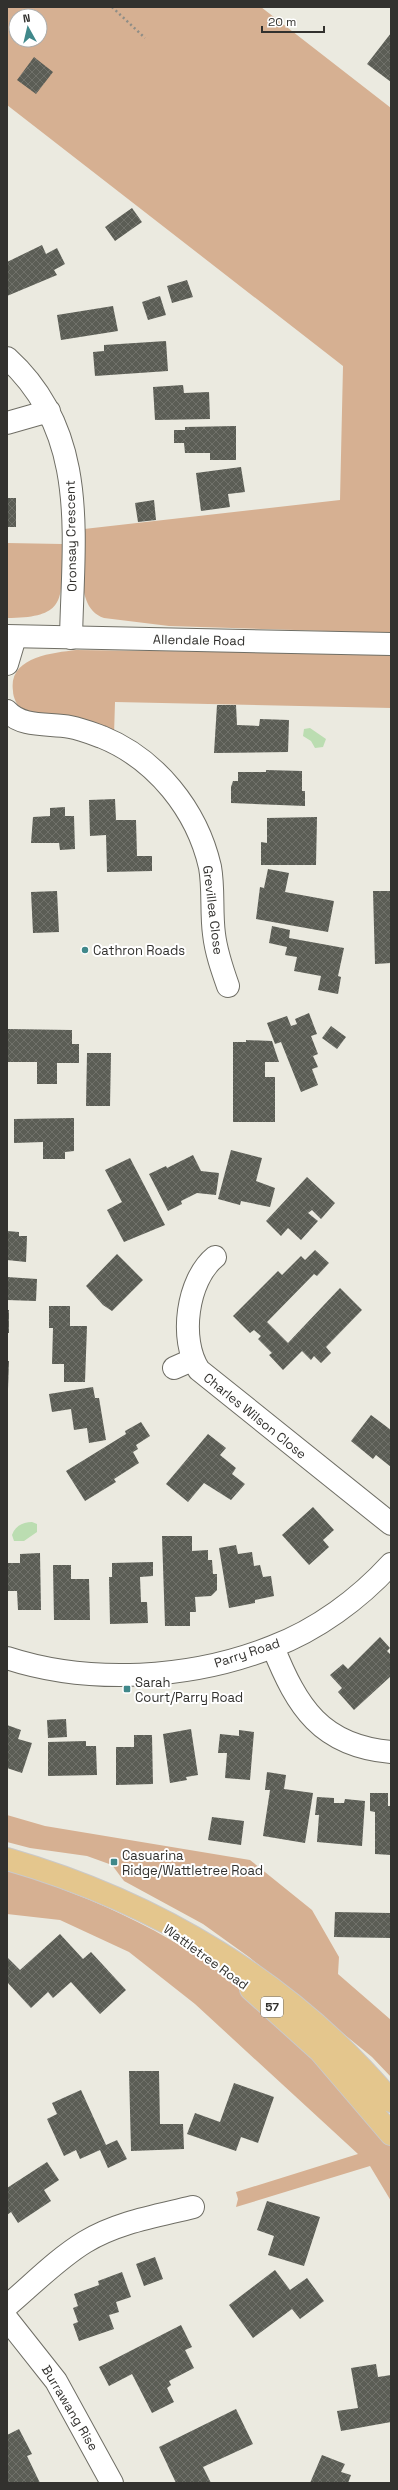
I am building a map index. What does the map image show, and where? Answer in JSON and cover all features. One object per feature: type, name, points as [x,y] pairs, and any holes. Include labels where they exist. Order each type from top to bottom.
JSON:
[{"type":"main road","name":"Wattletree Road","points":[[7,1859],[79,1882],[132,1906],[204,1942],[287,1999],[353,2058],[391,2101]]},
{"type":"main road","name":"Wattletree Road","points":[[132,1906],[196,1947],[287,2020],[330,2062],[391,2134]]},
{"type":"street","name":"Oronsay Crescent","points":[[7,358],[31,383],[49,411],[65,451],[71,483],[71,638]]},
{"type":"street","points":[[7,423],[49,411]]},
{"type":"street","points":[[7,664],[11,636]]},
{"type":"street","name":"Allendale Road","points":[[11,636],[391,644]]},
{"type":"street","name":"Grevillea Close","points":[[7,711],[16,718],[25,722],[70,727],[109,740],[137,757],[166,782],[194,823],[204,847],[210,868],[216,947],[228,986]]},
{"type":"street","name":"Charles Wilson Close","points":[[215,1257],[201,1270],[193,1292],[183,1364],[207,1378],[391,1524]]},
{"type":"street","name":"Parry Road","points":[[7,1658],[28,1665],[69,1672],[133,1674],[202,1667],[273,1647],[298,1635],[341,1608],[376,1580],[391,1564]]},
{"type":"street","points":[[273,1647],[294,1694],[311,1717],[336,1736],[350,1743],[376,1750],[391,1752]]},
{"type":"street","points":[[7,2306],[69,2253],[85,2242],[122,2225],[193,2207]]},
{"type":"street","name":"Burrawang Rise","points":[[7,2319],[56,2381],[112,2483]]},
{"type":"path","points":[[112,7],[145,38]]},
{"type":"shaded area","points":[[7,7],[261,7],[391,108],[391,633],[169,626],[104,618],[94,612],[88,604],[82,580],[84,529],[340,500],[343,366],[7,105]]},
{"type":"shaded area","points":[[7,543],[62,544],[61,591],[58,601],[52,609],[42,614],[27,617],[7,618]]},
{"type":"shaded area","points":[[76,650],[391,654],[391,708],[115,702],[114,735],[53,721],[22,710],[17,704],[13,693],[13,680],[17,671],[24,664],[44,655]]},
{"type":"shaded area","points":[[310,728],[326,739],[323,747],[315,748],[311,741],[303,736],[304,729]]},
{"type":"shaded area","points":[[32,1522],[37,1524],[37,1532],[24,1541],[14,1541],[12,1535],[15,1529],[23,1524]]},
{"type":"shaded area","points":[[7,1815],[45,1826],[250,1860],[312,1910],[339,1957],[338,1974],[391,2020],[391,2077],[372,2057],[249,1957],[203,1924],[124,1881],[112,1865],[87,1856],[30,1848],[7,1842]]},
{"type":"shaded area","points":[[7,1870],[79,1896],[149,1928],[182,1946],[214,1967],[244,1990],[304,2046],[391,2143],[391,2201],[370,2166],[236,2207],[238,2199],[236,2192],[358,2154],[195,2004],[129,1952],[60,1920],[7,1914]]},
{"type":"building","points":[[391,33],[391,82],[367,64]]},
{"type":"building","points":[[34,57],[53,72],[36,94],[17,80]]},
{"type":"building","points":[[132,208],[142,222],[115,241],[105,227]]},
{"type":"building","points":[[42,245],[46,254],[57,248],[65,264],[54,270],[57,275],[7,296],[7,262]]},
{"type":"building","points":[[187,280],[193,297],[172,303],[167,286]]},
{"type":"building","points":[[160,296],[166,315],[148,320],[142,302]]},
{"type":"building","points":[[113,306],[118,331],[61,340],[57,315]]},
{"type":"building","points":[[166,341],[168,371],[95,376],[93,352],[104,351],[104,345]]},
{"type":"building","points":[[183,385],[184,393],[209,392],[210,419],[155,420],[153,387]]},
{"type":"building","points":[[236,426],[236,460],[210,460],[210,453],[185,453],[184,443],[174,443],[174,430],[185,430],[185,427]]},
{"type":"building","points":[[241,467],[245,492],[228,494],[230,507],[201,511],[196,473]]},
{"type":"building","points":[[7,498],[16,498],[16,527],[7,527]]},
{"type":"building","points":[[154,500],[156,520],[138,522],[135,503]]},
{"type":"building","points":[[217,705],[236,705],[237,725],[259,726],[260,719],[289,720],[288,752],[214,753]]},
{"type":"building","points":[[266,770],[302,771],[302,791],[305,791],[305,806],[231,803],[231,787],[233,781],[238,781],[238,772],[266,772]]},
{"type":"building","points":[[115,799],[116,820],[136,820],[137,856],[152,856],[152,871],[107,872],[106,835],[90,836],[89,800]]},
{"type":"building","points":[[65,807],[65,816],[74,816],[75,849],[60,850],[59,843],[31,843],[33,817],[50,816],[50,808]]},
{"type":"building","points":[[317,817],[316,865],[261,865],[261,842],[267,843],[267,818]]},
{"type":"building","points":[[268,869],[289,873],[285,892],[334,901],[328,932],[256,919],[260,887],[264,888]]},
{"type":"building","points":[[57,891],[59,932],[33,933],[31,892]]},
{"type":"building","points":[[373,891],[391,891],[391,963],[375,964]]},
{"type":"building","points":[[272,926],[290,930],[289,938],[344,948],[338,976],[341,977],[338,994],[318,990],[321,976],[294,971],[297,957],[285,955],[287,947],[269,943]]},
{"type":"building","points":[[309,1013],[317,1034],[311,1036],[318,1054],[313,1056],[318,1067],[312,1069],[318,1085],[301,1092],[281,1042],[275,1044],[267,1023],[287,1016],[291,1026],[297,1024],[295,1019]]},
{"type":"building","points":[[331,1026],[346,1037],[337,1049],[322,1038]]},
{"type":"building","points":[[7,1029],[72,1030],[72,1044],[79,1044],[79,1063],[57,1063],[57,1084],[37,1084],[37,1062],[7,1062]]},
{"type":"building","points":[[246,1040],[272,1041],[279,1062],[265,1062],[265,1077],[275,1077],[275,1122],[233,1122],[233,1042],[246,1042]]},
{"type":"building","points":[[87,1053],[111,1053],[110,1106],[86,1106]]},
{"type":"building","points":[[74,1118],[74,1151],[65,1152],[65,1159],[43,1159],[43,1142],[14,1143],[14,1119]]},
{"type":"building","points":[[231,1150],[262,1158],[256,1181],[275,1188],[270,1207],[241,1201],[240,1205],[218,1199]]},
{"type":"building","points":[[193,1155],[201,1171],[219,1173],[216,1195],[197,1193],[181,1201],[182,1204],[168,1211],[149,1174],[166,1166],[167,1168]]},
{"type":"building","points":[[130,1158],[165,1225],[124,1242],[107,1210],[122,1202],[105,1170]]},
{"type":"building","points":[[307,1177],[335,1203],[321,1219],[312,1210],[308,1213],[318,1221],[301,1240],[288,1228],[281,1236],[266,1221]]},
{"type":"building","points":[[7,1231],[19,1232],[19,1236],[27,1236],[26,1262],[7,1260]]},
{"type":"building","points":[[315,1250],[329,1263],[317,1276],[314,1274],[267,1322],[288,1343],[340,1288],[362,1310],[326,1347],[331,1353],[321,1363],[314,1356],[311,1360],[302,1351],[283,1370],[269,1355],[272,1353],[258,1339],[261,1336],[254,1330],[250,1333],[233,1316],[278,1271],[282,1275],[301,1256],[305,1260]]},
{"type":"building","points":[[117,1254],[143,1280],[112,1311],[103,1305],[86,1286]]},
{"type":"building","points":[[7,1277],[37,1279],[36,1301],[7,1300]]},
{"type":"building","points":[[49,1306],[70,1306],[70,1326],[87,1326],[85,1382],[64,1382],[64,1364],[52,1364],[53,1328],[49,1328]]},
{"type":"building","points":[[7,1310],[9,1310],[9,1333],[7,1333]]},
{"type":"building","points":[[7,1361],[9,1361],[8,1389],[7,1389]]},
{"type":"building","points":[[93,1387],[95,1398],[99,1398],[106,1440],[89,1443],[87,1428],[74,1430],[71,1409],[52,1412],[49,1394]]},
{"type":"building","points":[[371,1415],[391,1430],[391,1467],[376,1455],[373,1459],[351,1441]]},
{"type":"building","points":[[141,1422],[150,1436],[136,1445],[138,1449],[133,1452],[139,1463],[114,1479],[116,1482],[85,1501],[66,1471],[126,1434],[125,1431]]},
{"type":"building","points":[[208,1434],[226,1448],[220,1455],[236,1468],[232,1474],[245,1484],[231,1500],[204,1483],[188,1502],[166,1484]]},
{"type":"building","points":[[313,1507],[334,1530],[323,1540],[329,1547],[309,1565],[282,1535]]},
{"type":"building","points":[[162,1536],[192,1536],[192,1551],[208,1550],[208,1560],[212,1560],[213,1574],[217,1574],[217,1590],[211,1596],[195,1597],[196,1612],[190,1612],[190,1626],[165,1626]]},
{"type":"building","points":[[236,1545],[238,1554],[252,1552],[254,1566],[260,1565],[263,1577],[271,1576],[274,1596],[255,1600],[255,1603],[229,1608],[219,1548]]},
{"type":"building","points":[[40,1553],[41,1610],[18,1610],[17,1591],[7,1591],[7,1563],[20,1563],[20,1554]]},
{"type":"building","points":[[153,1562],[153,1576],[140,1577],[141,1602],[147,1602],[148,1623],[110,1624],[109,1577],[112,1577],[112,1563]]},
{"type":"building","points":[[53,1565],[71,1565],[71,1579],[89,1579],[90,1620],[54,1620]]},
{"type":"building","points":[[380,1637],[390,1648],[387,1651],[391,1655],[391,1676],[354,1710],[338,1692],[342,1688],[330,1675],[343,1664],[348,1669]]},
{"type":"building","points":[[66,1719],[67,1737],[48,1738],[47,1720]]},
{"type":"building","points":[[7,1725],[21,1730],[18,1739],[32,1743],[22,1773],[7,1768]]},
{"type":"building","points":[[191,1729],[198,1775],[186,1777],[187,1780],[170,1783],[163,1734]]},
{"type":"building","points":[[239,1730],[254,1732],[250,1780],[225,1778],[227,1753],[218,1753],[220,1734],[239,1736]]},
{"type":"building","points":[[134,1735],[152,1735],[153,1784],[116,1785],[116,1747],[134,1747]]},
{"type":"building","points":[[86,1741],[86,1746],[96,1746],[97,1775],[48,1776],[48,1742]]},
{"type":"building","points":[[267,1772],[286,1775],[284,1789],[313,1793],[305,1843],[263,1836],[270,1790],[265,1790]]},
{"type":"building","points":[[370,1793],[388,1793],[388,1806],[391,1806],[391,1855],[375,1854],[375,1812],[370,1811]]},
{"type":"building","points":[[317,1797],[334,1798],[334,1803],[344,1803],[345,1799],[365,1801],[362,1846],[317,1842],[319,1815],[315,1815]]},
{"type":"building","points":[[212,1817],[244,1821],[241,1845],[208,1840]]},
{"type":"building","points":[[335,1912],[390,1913],[391,1938],[334,1937]]},
{"type":"building","points":[[60,1934],[83,1959],[91,1952],[126,1990],[100,2014],[71,1982],[53,1998],[48,1992],[31,2008],[7,1982],[7,1957],[20,1970]]},
{"type":"building","points":[[129,2071],[159,2071],[160,2124],[183,2124],[184,2149],[131,2151]]},
{"type":"building","points":[[234,2083],[274,2097],[258,2143],[241,2137],[236,2151],[187,2134],[195,2113],[220,2122]]},
{"type":"building","points":[[81,2090],[106,2145],[117,2140],[127,2159],[108,2168],[100,2150],[80,2159],[76,2150],[64,2156],[47,2119],[57,2114],[52,2103]]},
{"type":"building","points":[[47,2162],[59,2180],[44,2190],[51,2201],[18,2223],[11,2212],[7,2215],[7,2188]]},
{"type":"building","points":[[267,2201],[320,2217],[304,2266],[268,2255],[274,2236],[257,2230]]},
{"type":"building","points":[[155,2257],[163,2279],[144,2286],[136,2264]]},
{"type":"building","points":[[275,2270],[290,2290],[307,2278],[324,2301],[300,2319],[292,2309],[253,2338],[229,2305]]},
{"type":"building","points":[[122,2272],[131,2297],[116,2302],[119,2312],[109,2315],[114,2329],[79,2341],[73,2324],[78,2322],[73,2308],[78,2306],[74,2294],[99,2285],[98,2281]]},
{"type":"building","points":[[181,2325],[192,2347],[185,2350],[194,2368],[169,2381],[171,2385],[167,2388],[174,2402],[152,2413],[132,2374],[109,2386],[99,2367]]},
{"type":"building","points":[[376,2364],[378,2377],[391,2375],[391,2422],[341,2431],[337,2411],[358,2408],[351,2368]]},
{"type":"building","points":[[236,2409],[253,2444],[203,2467],[211,2483],[176,2483],[159,2447]]},
{"type":"building","points":[[19,2429],[32,2454],[27,2456],[40,2483],[7,2483],[7,2435]]},
{"type":"building","points":[[322,2455],[345,2464],[341,2472],[351,2475],[348,2483],[310,2483]]},
{"type":"place","name":"Cathron Roads","points":[[85,950]]},
{"type":"place","name":"Sarah Court/Parry Road","points":[[127,1689]]},
{"type":"place","name":"Casuarina Ridge/Wattletree Road","points":[[114,1862]]}]
